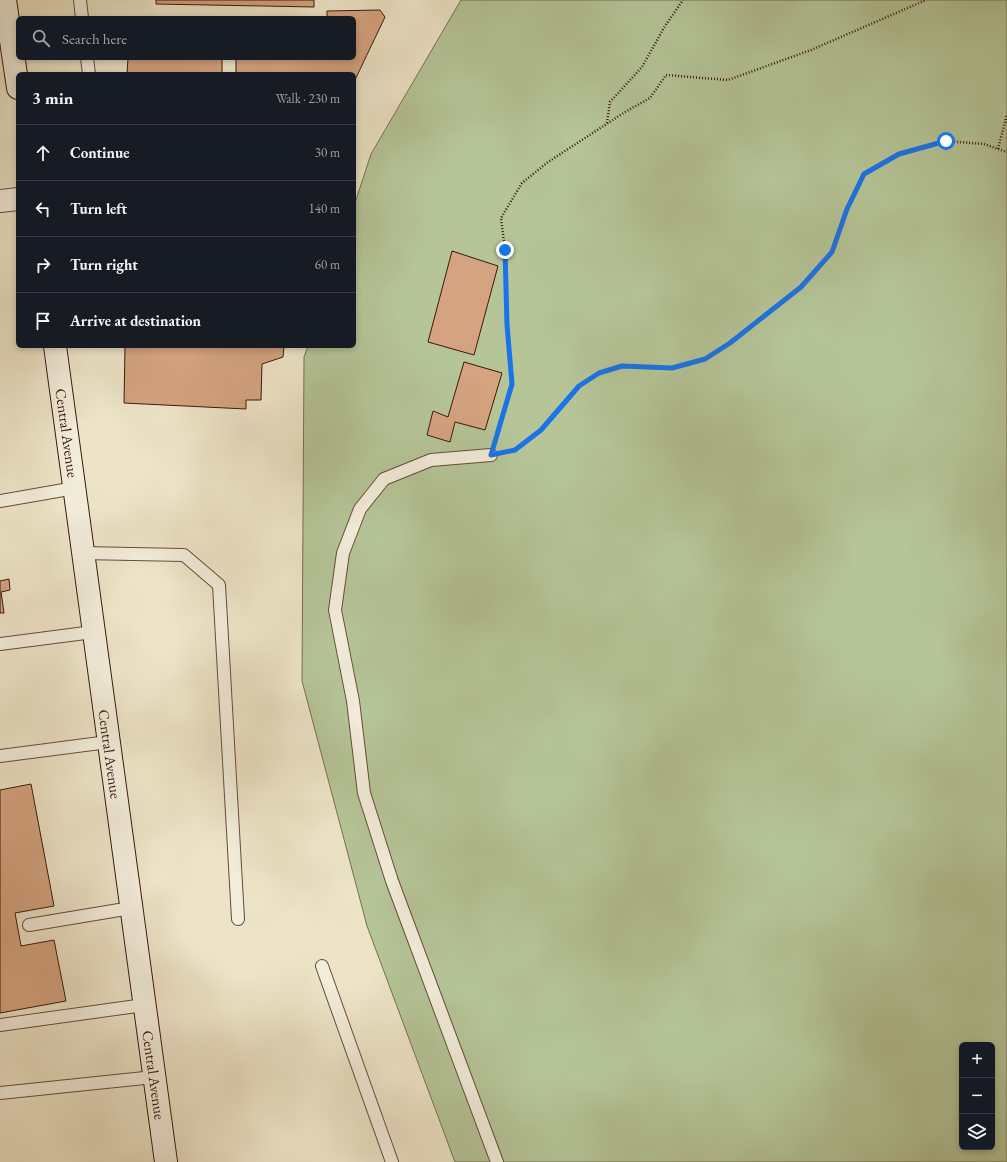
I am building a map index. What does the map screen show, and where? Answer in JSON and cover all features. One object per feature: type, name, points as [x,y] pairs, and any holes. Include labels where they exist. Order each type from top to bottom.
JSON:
[{"type":"main road","points":[[5,0],[16,74]]},
{"type":"main road","points":[[0,201],[16,199]]},
{"type":"main road","name":"Central Avenue","points":[[55,348],[166,1162]]},
{"type":"lane","points":[[80,0],[82,16]]},
{"type":"lane","points":[[87,60],[89,72]]},
{"type":"lane","points":[[491,455],[431,460],[384,479],[360,509],[343,553],[335,610],[353,701],[364,793],[392,881],[497,1162]]},
{"type":"lane","points":[[0,501],[75,488]]},
{"type":"lane","points":[[82,553],[184,555],[219,585],[238,919]]},
{"type":"lane","points":[[0,644],[93,632]]},
{"type":"lane","points":[[0,756],[108,742]]},
{"type":"lane","points":[[29,925],[131,908]]},
{"type":"lane","points":[[322,966],[392,1162]]},
{"type":"lane","points":[[0,1025],[144,1005]]},
{"type":"lane","points":[[0,1093],[154,1077]]},
{"type":"path","points":[[607,123],[610,102],[642,67],[665,26],[682,0]]},
{"type":"path","points":[[926,0],[812,50],[728,80],[666,75],[650,98],[607,123],[548,162],[522,183],[501,218],[505,250],[507,325],[512,384],[491,455],[515,450],[541,430],[579,386],[599,373],[622,366],[672,368],[705,359],[730,343],[801,287],[832,252],[847,209],[864,174],[899,154],[946,141],[984,144],[1007,152]]},
{"type":"path","points":[[1007,114],[998,149],[1007,152]]},
{"type":"green space","points":[[461,0],[1007,0],[1007,1162],[455,1162],[367,926],[302,681],[304,357],[307,348],[356,348],[356,200],[371,154]]},
{"type":"building","points":[[156,0],[314,0],[314,7],[156,4]]},
{"type":"building","points":[[380,10],[385,17],[356,78],[356,72],[236,72],[236,60],[356,60],[356,16],[327,16],[327,11]]},
{"type":"building","points":[[128,60],[222,60],[222,72],[127,72]]},
{"type":"building","points":[[452,251],[498,266],[474,355],[428,342]]},
{"type":"building","points":[[125,348],[284,348],[283,357],[262,364],[261,400],[246,400],[246,409],[124,403]]},
{"type":"building","points":[[464,362],[502,373],[485,430],[455,422],[450,442],[427,435],[433,411],[448,417]]},
{"type":"building","points":[[9,579],[10,590],[1,592],[4,613],[0,613],[0,581]]},
{"type":"building","points":[[31,784],[54,906],[15,913],[21,946],[54,940],[66,1001],[0,1013],[0,790]]},
{"type":"route","points":[[505,250],[504,264],[507,325],[512,384],[491,455],[515,450],[541,430],[579,386],[599,373],[622,366],[672,368],[705,359],[730,343],[801,287],[832,252],[847,209],[864,174],[899,154],[946,141]]}]
